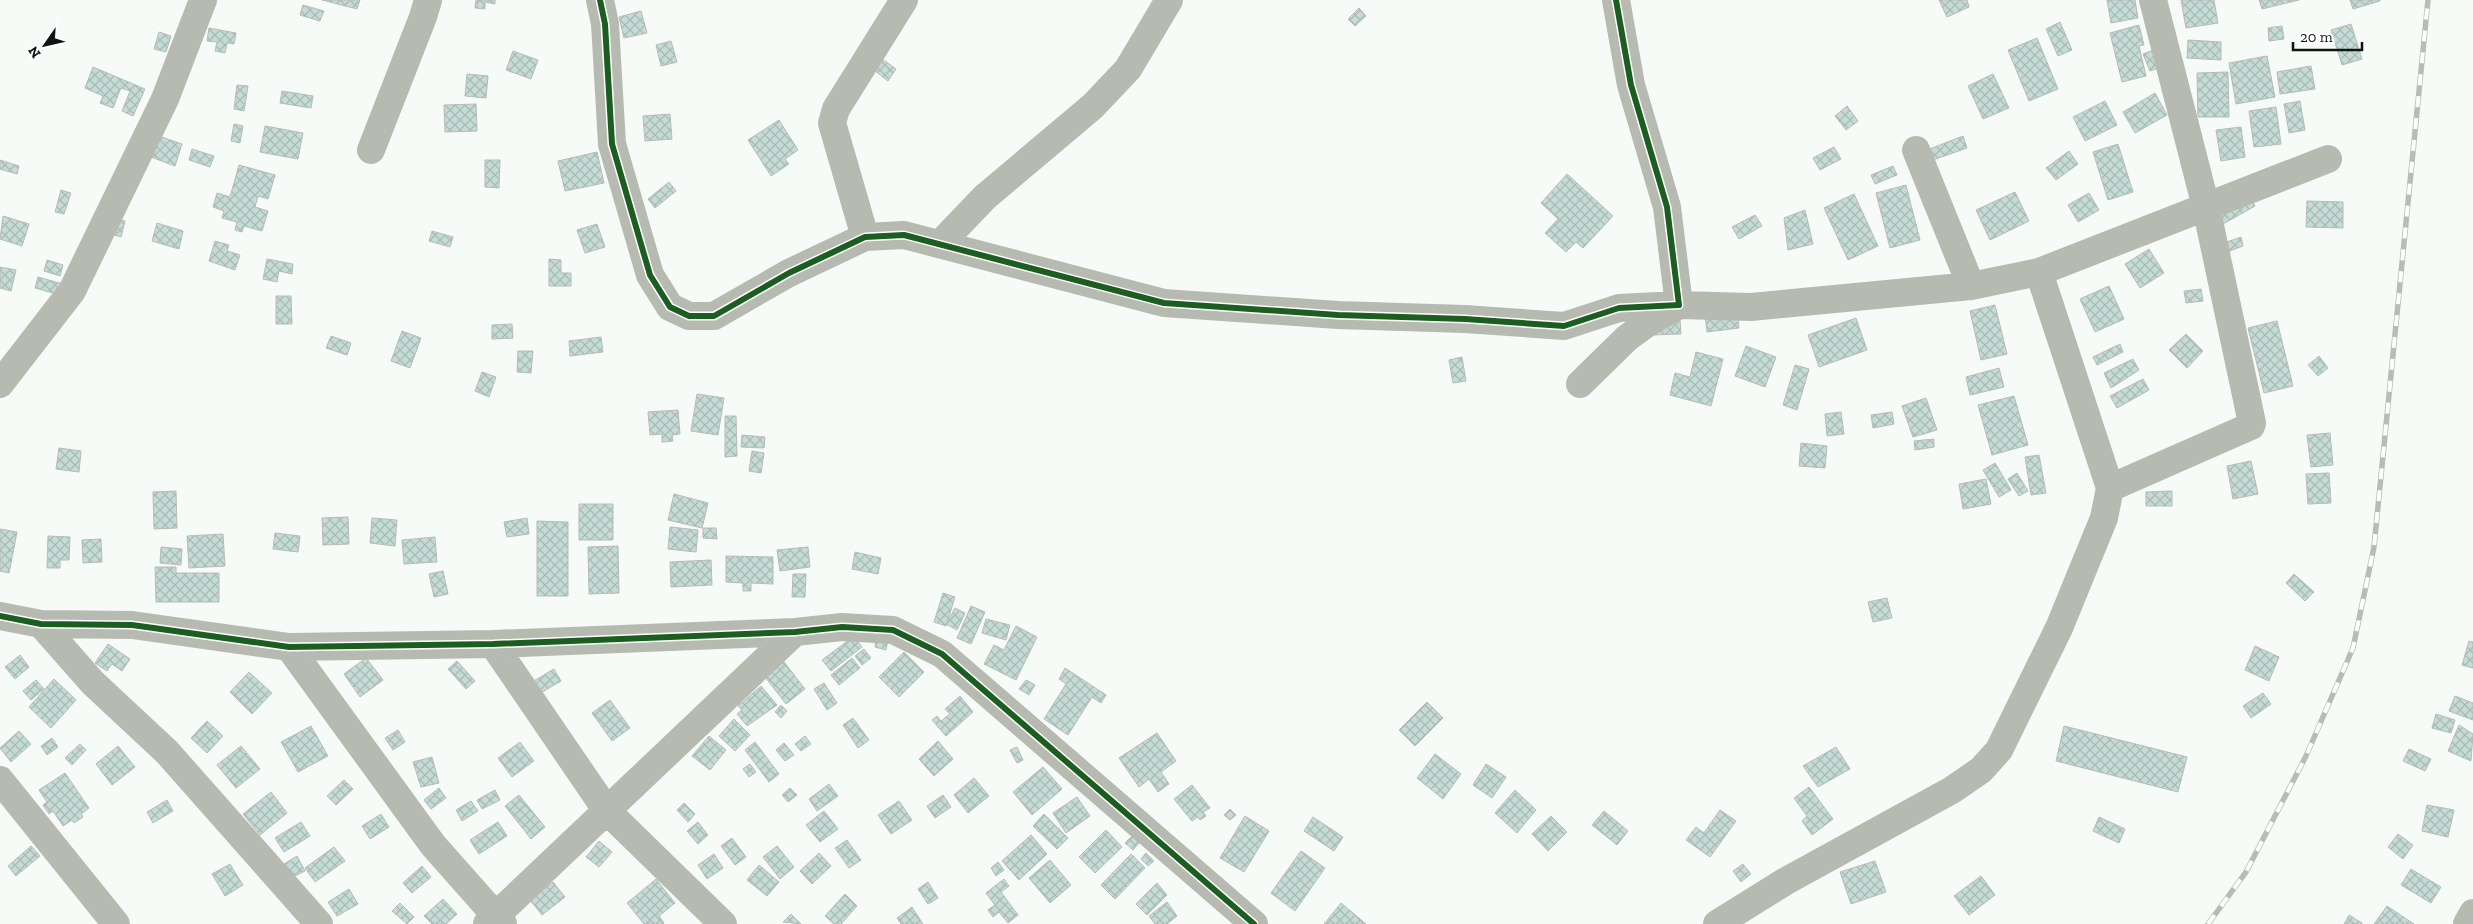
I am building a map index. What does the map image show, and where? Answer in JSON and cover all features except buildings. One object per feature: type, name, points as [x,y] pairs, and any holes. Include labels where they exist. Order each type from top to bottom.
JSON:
[{"type":"street","points":[[0,384],[72,291],[165,99],[203,0]]},
{"type":"street","points":[[371,150],[424,17],[428,0]]},
{"type":"street","points":[[600,0],[605,24],[612,144],[650,275],[670,307],[689,316],[714,316],[788,273],[865,237],[904,235],[1164,303],[1338,315],[1465,319],[1564,326],[1619,308],[1679,306],[1751,307],[1971,286],[2039,272],[2328,158]]},
{"type":"street","points":[[940,244],[985,197],[1092,106],[1122,75],[1169,0]]},
{"type":"street","points":[[1616,0],[1631,85],[1667,207],[1679,306]]},
{"type":"street","points":[[2110,488],[2247,430],[2252,423],[2206,207],[2152,0]]},
{"type":"street","points":[[865,237],[832,123],[836,109],[903,1]]},
{"type":"street","points":[[1916,150],[1971,286]]},
{"type":"street","points":[[1717,924],[1786,881],[1952,790],[1982,770],[1999,750],[2058,628],[2104,518],[2110,488],[2039,272]]},
{"type":"street","points":[[1580,384],[1627,338],[1649,322],[1679,306]]},
{"type":"street","points":[[0,616],[41,624],[132,625],[289,647],[493,644],[795,632],[842,627],[893,630],[942,654],[1254,924]]},
{"type":"street","points":[[41,624],[93,684],[166,752],[319,924]]},
{"type":"street","points":[[289,647],[433,845],[495,921],[607,811],[795,632]]},
{"type":"street","points":[[493,644],[607,811],[723,924]]},
{"type":"street","points":[[0,780],[116,924]]},
{"type":"street","points":[[2467,924],[2473,913]]},
{"type":"railway","points":[[2208,924],[2246,872],[2306,756],[2353,648],[2374,547],[2428,0]]},
{"type":"cycle path","points":[[600,0],[605,24],[612,144],[650,275],[670,307],[689,316],[714,316],[789,273],[865,237],[904,235],[1164,303],[1338,315],[1465,319],[1564,326],[1619,308],[1679,305],[1667,207],[1631,85],[1616,0]]},
{"type":"cycle path","points":[[0,616],[41,624],[132,625],[289,647],[493,644],[795,632],[842,627],[893,630],[942,654],[1254,924]]}]
